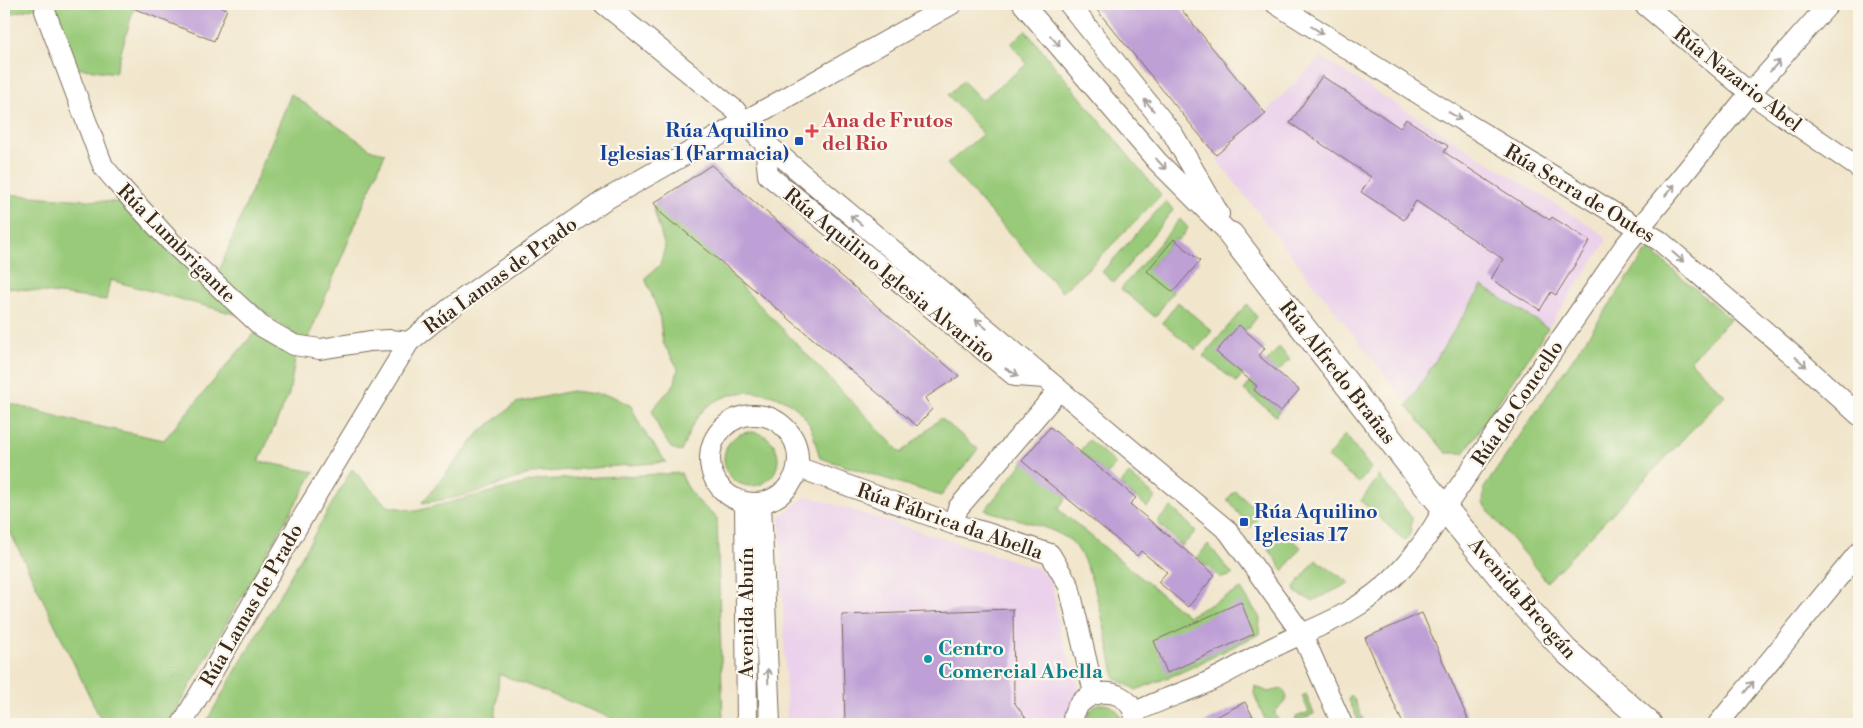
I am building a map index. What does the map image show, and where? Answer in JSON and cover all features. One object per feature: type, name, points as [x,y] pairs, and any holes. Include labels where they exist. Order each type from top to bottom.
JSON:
[{"type":"street","name":"Rúa Aquilino Iglesia Alvariño","points":[[604,4],[735,110],[765,143],[1228,531],[1302,634],[1342,724]]},
{"type":"street","name":"Rúa Lamas de Prado","points":[[182,724],[305,513],[409,342],[454,305],[603,201],[952,4]]},
{"type":"street","name":"Rúa Alfredo Brañas","points":[[1023,4],[1157,160],[1232,235]]},
{"type":"street","name":"Rúa Alfredo Brañas","points":[[1069,4],[1172,134],[1232,235],[1444,509]]},
{"type":"street","name":"Rúa Serra de Outes","points":[[1276,4],[1443,109],[1660,241],[1794,356],[1859,415]]},
{"type":"street","name":"Rúa Nazario Abel","points":[[1644,4],[1750,93],[1859,168]]},
{"type":"street","name":"Rúa do Concello","points":[[1135,718],[1155,702],[1196,688],[1344,614],[1379,591],[1402,570],[1423,545],[1444,509],[1624,247],[1750,93],[1829,4]]},
{"type":"street","name":"Rúa Lumbrigante","points":[[45,11],[103,166],[171,242],[261,326],[294,345],[320,349],[370,341],[390,340],[409,342]]},
{"type":"street","points":[[953,524],[958,508],[1052,384]]},
{"type":"street","points":[[762,415],[783,425],[796,444],[797,467],[790,484],[778,496],[753,502],[724,492],[711,473],[710,450],[720,429],[739,416],[762,415]]},
{"type":"street","name":"Rúa Fábrica da Abella","points":[[797,467],[953,524],[1050,554],[1069,586],[1094,693]]},
{"type":"street","name":"Avenida Abuín","points":[[747,724],[753,502]]},
{"type":"street","name":"Avenida Abuín","points":[[753,502],[770,724]]},
{"type":"street","name":"Avenida Breogán","points":[[1444,509],[1539,622],[1566,651],[1649,724]]},
{"type":"street","points":[[1718,724],[1859,552]]},
{"type":"street","points":[[1073,724],[1072,717],[1080,702],[1094,693],[1110,692],[1125,699],[1135,718]]},
{"type":"shaded area","points":[[1321,57],[1603,234],[1606,238],[1606,242],[1464,453],[1446,453],[1217,160]]},
{"type":"shaded area","points":[[807,496],[1037,568],[1051,580],[1059,627],[1091,724],[787,724],[780,516]]},
{"type":"green space","points":[[4,4],[135,4],[115,73],[71,67],[44,5],[4,16]]},
{"type":"green space","points":[[1025,30],[1161,195],[1092,265],[1062,292],[947,164],[983,134],[948,95],[963,81],[982,100],[1027,64],[1011,44]]},
{"type":"green space","points":[[291,94],[372,150],[385,153],[307,341],[287,329],[217,276]]},
{"type":"green space","points":[[4,194],[127,203],[242,316],[110,280],[106,300],[4,287]]},
{"type":"green space","points":[[660,201],[901,453],[941,418],[978,449],[941,496],[820,458],[811,429],[803,415],[782,399],[770,394],[744,392],[719,399],[699,415],[681,452],[671,448],[660,431],[652,410],[675,383],[678,368],[663,343],[659,313],[645,278],[660,265],[665,247],[653,207]]},
{"type":"green space","points":[[1166,201],[1173,210],[1114,283],[1102,272]]},
{"type":"green space","points":[[1180,219],[1188,228],[1179,240],[1174,239],[1148,270],[1173,292],[1155,317],[1121,289]]},
{"type":"green space","points":[[1650,250],[1730,319],[1690,361],[1725,395],[1547,582],[1483,504],[1484,488],[1645,253]]},
{"type":"green space","points":[[1482,286],[1548,328],[1464,453],[1446,453],[1407,406]]},
{"type":"green space","points":[[1178,302],[1212,331],[1196,350],[1162,323]]},
{"type":"green space","points":[[1247,304],[1257,317],[1249,328],[1217,352],[1243,374],[1236,382],[1203,356]]},
{"type":"green space","points":[[254,333],[296,354],[289,394],[259,461],[314,472],[168,724],[103,724],[4,519],[4,402],[82,423],[164,440]]},
{"type":"green space","points":[[1279,347],[1290,360],[1277,372],[1272,368],[1254,389],[1280,412],[1276,416],[1244,390]]},
{"type":"green space","points":[[572,391],[612,396],[631,406],[641,427],[666,462],[532,473],[480,491],[454,498],[422,503],[480,432],[516,403]]},
{"type":"green space","points":[[746,432],[756,432],[766,436],[774,444],[778,459],[774,474],[766,482],[756,486],[746,486],[736,482],[728,474],[724,464],[724,454],[728,444],[736,436]]},
{"type":"green space","points":[[1345,434],[1371,468],[1359,483],[1328,457]]},
{"type":"green space","points":[[1089,440],[1116,464],[1107,475],[1080,451]]},
{"type":"green space","points":[[1026,459],[1068,495],[1058,509],[1188,616],[1241,589],[1260,618],[1259,634],[1184,671],[1136,690],[1115,678],[1099,605],[1087,566],[1079,551],[1071,541],[1053,531],[985,510]]},
{"type":"green space","points":[[352,469],[387,506],[416,511],[538,480],[681,473],[687,487],[717,518],[723,724],[627,724],[499,674],[495,724],[205,724]]},
{"type":"green space","points":[[1129,474],[1156,497],[1147,507],[1120,484]]},
{"type":"green space","points":[[1379,476],[1412,518],[1410,534],[1405,541],[1361,501]]},
{"type":"green space","points":[[1235,491],[1261,514],[1250,528],[1227,499]]},
{"type":"green space","points":[[1171,507],[1196,531],[1182,546],[1157,522]]},
{"type":"green space","points":[[1276,526],[1301,547],[1283,571],[1263,543]]},
{"type":"green space","points":[[1208,544],[1233,575],[1221,578],[1197,558]]},
{"type":"green space","points":[[1316,560],[1350,583],[1312,601],[1295,592],[1294,587]]},
{"type":"green space","points":[[1255,686],[1268,692],[1282,689],[1285,692],[1285,701],[1275,711],[1275,715],[1281,724],[1267,724],[1254,694]]},
{"type":"green space","points":[[1306,694],[1314,714],[1295,722],[1296,717],[1309,712],[1302,696]]},
{"type":"green space","points":[[1351,695],[1365,724],[1360,724],[1348,698]]},
{"type":"green space","points":[[1098,704],[1115,708],[1121,719],[1121,724],[1087,724],[1089,712]]},
{"type":"building","points":[[123,4],[212,4],[227,9],[214,41]]},
{"type":"building","points":[[1092,4],[1177,4],[1266,114],[1216,155]]},
{"type":"building","points":[[1322,76],[1400,128],[1406,119],[1448,146],[1444,152],[1534,211],[1550,220],[1552,217],[1590,241],[1556,295],[1551,292],[1540,310],[1491,279],[1503,259],[1416,201],[1404,220],[1361,192],[1371,177],[1290,123]]},
{"type":"building","points":[[711,165],[959,376],[925,398],[932,409],[917,426],[662,214],[654,203]]},
{"type":"building","points":[[1174,239],[1200,261],[1173,292],[1147,271]]},
{"type":"building","points":[[1239,325],[1265,348],[1259,356],[1299,390],[1280,412],[1254,390],[1257,386],[1216,352]]},
{"type":"building","points":[[1050,427],[1136,498],[1130,504],[1215,575],[1188,607],[1158,582],[1167,572],[1141,551],[1137,556],[1022,461]]},
{"type":"building","points":[[1241,602],[1254,634],[1167,673],[1154,641]]},
{"type":"building","name":"Centro Comercial Abella","points":[[1013,609],[1014,702],[1030,724],[845,724],[842,615]]},
{"type":"building","points":[[1422,613],[1470,724],[1403,724],[1365,638]]},
{"type":"building","points":[[1245,702],[1257,724],[1202,724]]},
{"type":"place","name":"Ana de Frutos del Rio","points":[[812,131]]},
{"type":"place","name":"Rúa Aquilino Iglesias 1 (Farmacia)","points":[[799,141]]},
{"type":"place","name":"Rúa Aquilino Iglesias 17","points":[[1244,522]]},
{"type":"place","name":"Centro Comercial Abella","points":[[928,659]]}]
